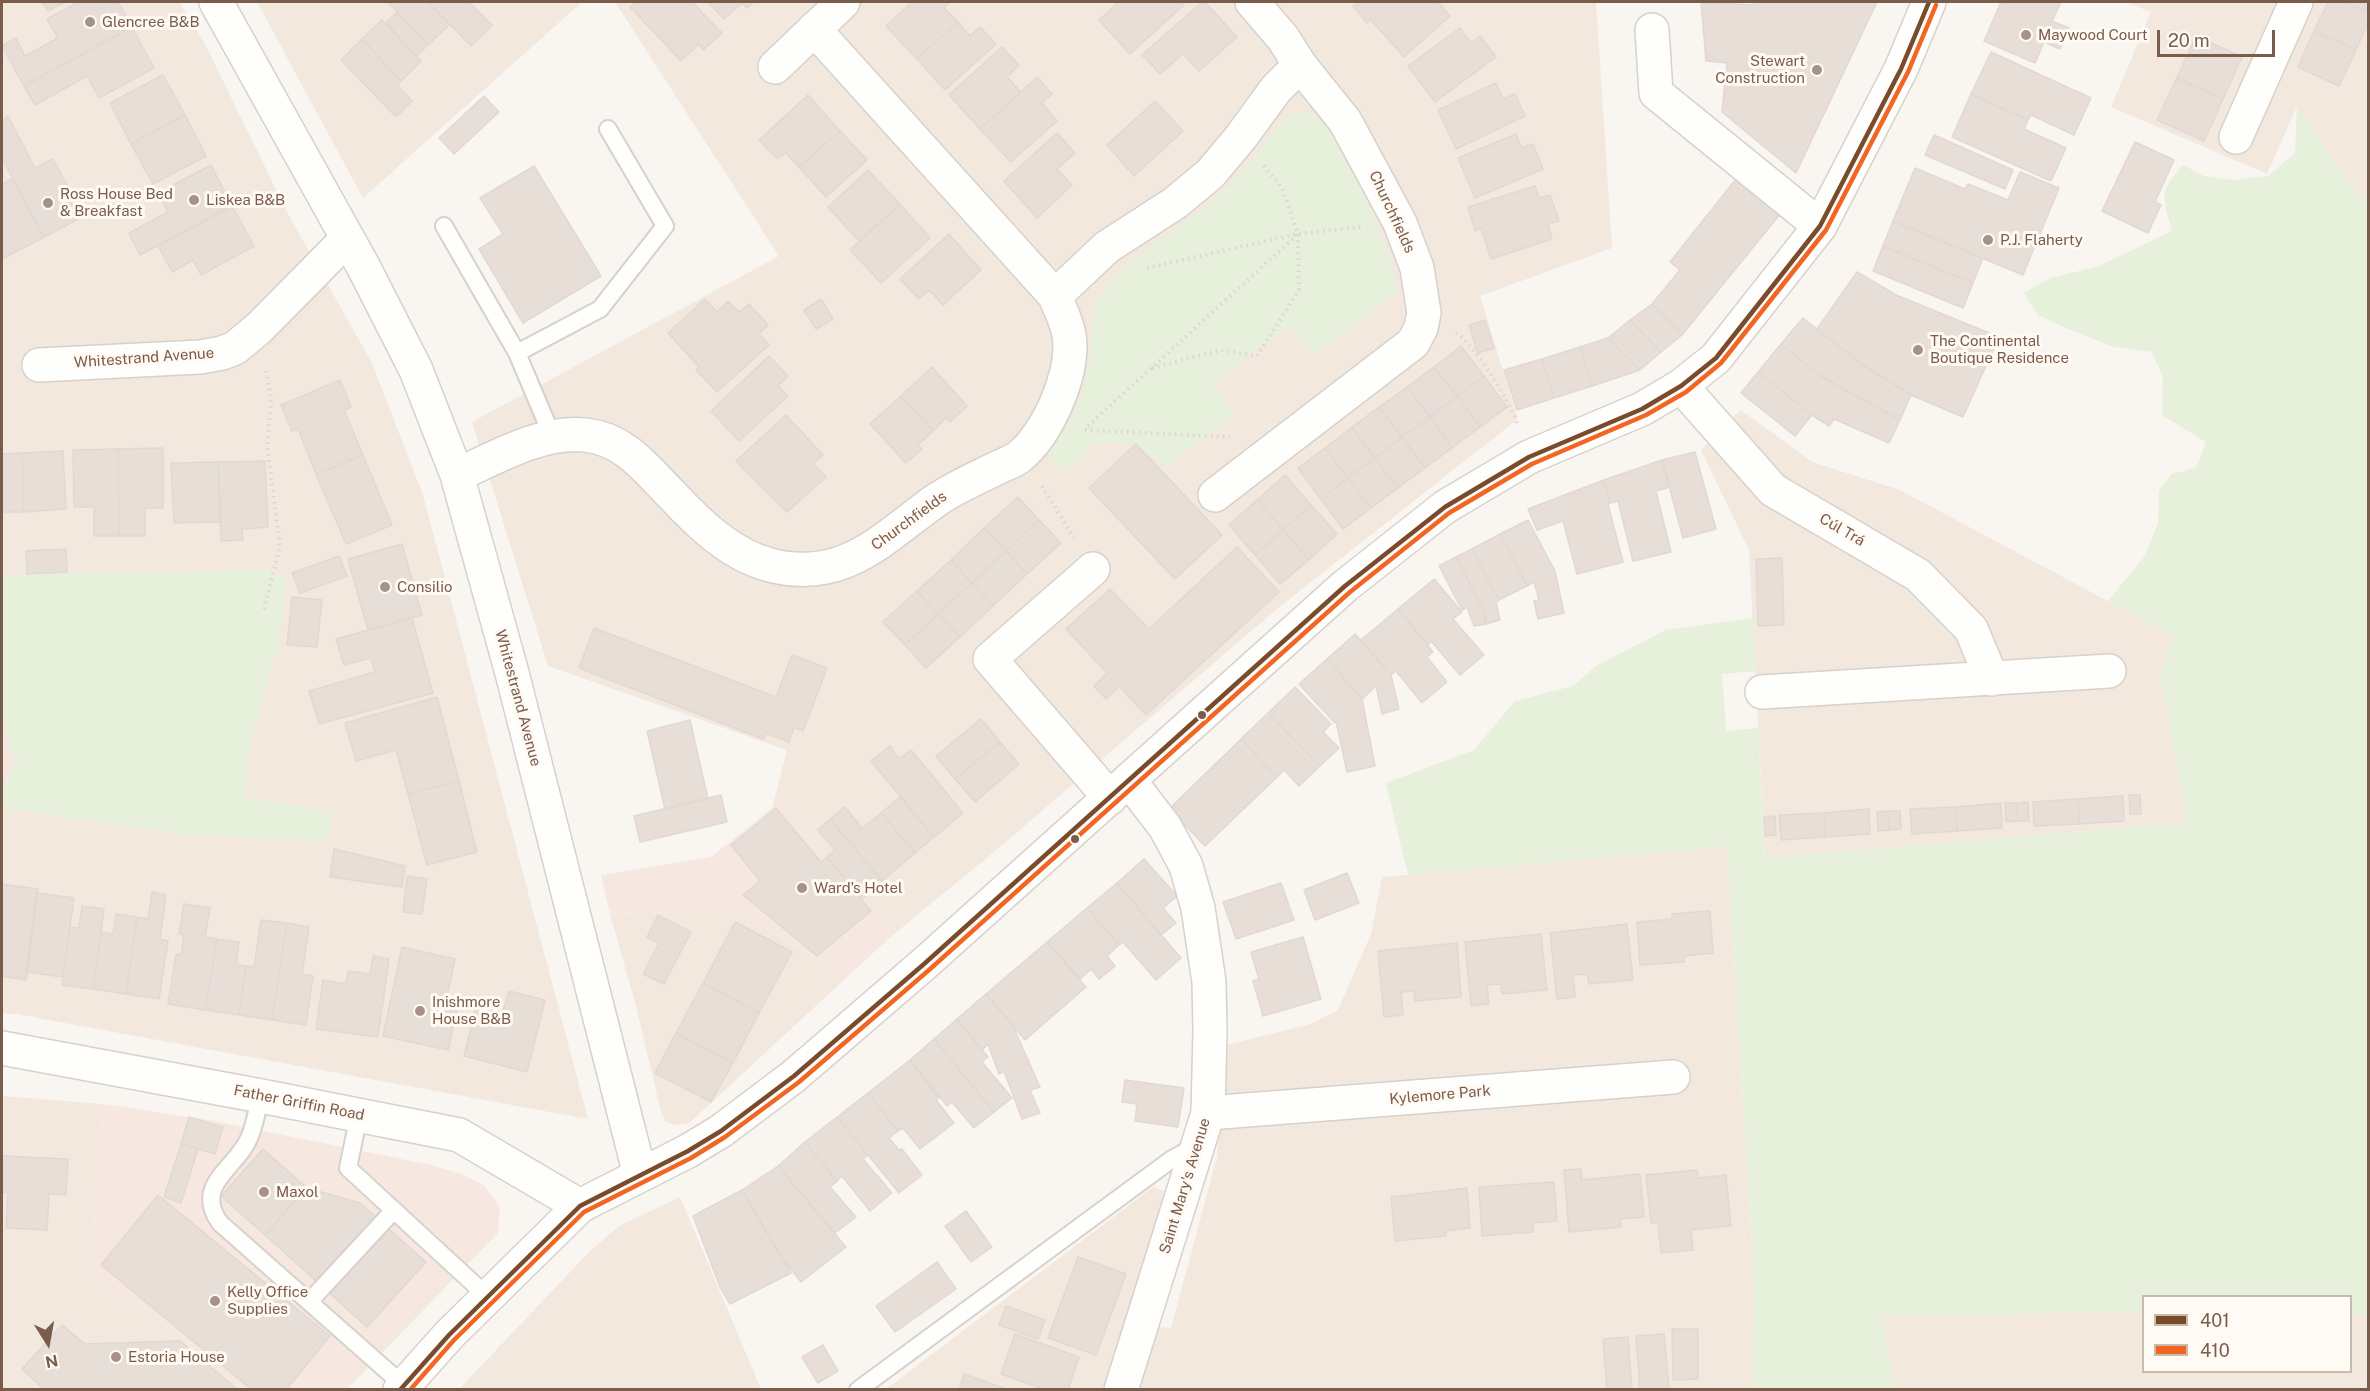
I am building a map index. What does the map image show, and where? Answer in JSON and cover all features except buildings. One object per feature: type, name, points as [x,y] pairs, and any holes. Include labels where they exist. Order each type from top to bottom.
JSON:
[{"type":"street","name":"Whitestrand Avenue","points":[[216,2],[347,238],[416,369],[457,475],[515,685],[640,1175]]},
{"type":"street","points":[[776,67],[843,2]]},
{"type":"street","name":"Churchfields","points":[[1215,495],[1413,343],[1421,328],[1424,313],[1417,268],[1400,223],[1345,121],[1300,65],[1283,38],[1251,2]]},
{"type":"street","points":[[401,1387],[580,1206],[688,1151],[721,1131],[794,1076],[924,964],[1345,586],[1445,507],[1529,458],[1642,409],[1682,386],[1716,358],[1820,226],[1901,69],[1929,2]]},
{"type":"street","points":[[2236,137],[2296,2]]},
{"type":"street","name":"Churchfields","points":[[457,475],[520,446],[553,438],[584,434],[609,440],[629,451],[672,496],[721,541],[751,559],[795,570],[827,567],[866,553],[949,492],[1019,457],[1038,437],[1061,391],[1067,365],[1069,335],[1055,296],[814,29]]},
{"type":"street","points":[[1652,30],[1656,93],[1820,226]]},
{"type":"street","points":[[1055,296],[1107,247],[1175,203],[1210,174],[1276,89],[1300,65]]},
{"type":"street","name":"Whitestrand Avenue","points":[[39,365],[200,357],[235,348],[259,327],[347,238]]},
{"type":"street","name":"Cúl Trá","points":[[1682,386],[1773,490],[1918,575],[1971,629],[1992,679]]},
{"type":"street","points":[[1093,568],[990,658],[1119,789]]},
{"type":"street","points":[[1762,692],[2109,671]]},
{"type":"street","name":"Saint Mary's Avenue","points":[[1119,789],[1165,827],[1186,866],[1198,908],[1209,982],[1208,1113],[1121,1389]]},
{"type":"street","name":"Father Griffin Road","points":[[2,1048],[459,1135],[580,1206]]},
{"type":"street","name":"Kylemore Park","points":[[1208,1113],[1673,1077]]},
{"type":"lane","points":[[517,353],[600,309],[665,226],[608,129]]},
{"type":"lane","points":[[444,226],[517,353],[553,438]]},
{"type":"lane","points":[[261,1096],[250,1138],[220,1178],[210,1201],[212,1212],[220,1223],[401,1387]]},
{"type":"lane","points":[[359,1115],[348,1167],[488,1297]]},
{"type":"lane","points":[[858,1389],[1172,1159],[1198,1145]]},
{"type":"lane","points":[[309,1302],[394,1210]]},
{"type":"path","points":[[1152,368],[1221,350],[1257,356],[1299,290],[1298,234],[1282,189],[1241,137]]},
{"type":"path","points":[[1107,247],[1126,273],[1298,234],[1400,223]]},
{"type":"path","points":[[1076,438],[1298,234]]},
{"type":"path","points":[[1424,313],[1461,336],[1481,362],[1512,406],[1529,458]]},
{"type":"path","points":[[259,327],[271,400],[267,446],[280,546],[264,609]]},
{"type":"path","points":[[1084,430],[1240,437]]},
{"type":"path","points":[[1019,457],[1036,476],[1093,568]]},
{"type":"shaded area","points":[[2,2],[180,2],[206,46],[288,214],[372,363],[423,495],[588,1119],[2,1013],[2,808],[183,834],[326,842],[333,812],[243,797],[253,731],[121,573],[2,575]]},
{"type":"shaded area","points":[[257,2],[582,2],[363,198]]},
{"type":"shaded area","points":[[615,2],[1596,2],[1612,248],[1480,296],[1518,419],[1278,608],[1001,846],[893,935],[776,793],[787,750],[548,666],[472,422],[779,256]]},
{"type":"shaded area","points":[[2125,2],[2368,2],[2368,201],[2360,200],[2297,106],[2267,174],[2111,107],[2151,12]]},
{"type":"shaded area","points":[[1741,410],[1812,462],[1900,490],[2175,637],[2160,673],[2188,822],[1765,858],[1749,550],[1701,450]]},
{"type":"shaded area","points":[[2,723],[17,759],[2,793]]},
{"type":"shaded area","points":[[776,793],[893,935],[847,977],[731,908],[691,912],[610,914],[601,875],[711,857],[772,808]]},
{"type":"shaded area","points":[[1727,846],[1755,1292],[1752,1389],[885,1390],[1153,1187],[1170,1193],[1125,1325],[1171,1328],[1217,1157],[1226,1045],[1308,1025],[1338,1010],[1371,934],[1382,877]]},
{"type":"shaded area","points":[[731,908],[847,977],[689,1123],[673,1125],[665,1121],[661,1112],[636,1006],[610,914],[691,912]]},
{"type":"shaded area","points":[[2,1096],[103,1104],[89,1272],[160,1322],[242,1389],[2,1389]]},
{"type":"shaded area","points":[[103,1104],[209,1120],[431,1165],[464,1175],[485,1186],[500,1207],[498,1233],[347,1389],[242,1389],[160,1322],[89,1272]]},
{"type":"shaded area","points":[[680,1197],[761,1389],[459,1389],[592,1249],[621,1225]]},
{"type":"shaded area","points":[[2142,1312],[2142,1373],[2352,1373],[2352,1315],[2368,1315],[2368,1389],[1895,1389],[1881,1316]]},
{"type":"green space","points":[[2297,105],[2360,200],[2368,201],[2368,1315],[2352,1315],[2352,1295],[2142,1295],[2142,1312],[1881,1316],[1895,1389],[1752,1389],[1755,1292],[1727,847],[1408,875],[1386,783],[1474,750],[1515,701],[1573,686],[1596,666],[1666,630],[1753,618],[1756,671],[1722,674],[1726,731],[1758,728],[1765,858],[2188,822],[2160,673],[2175,637],[2108,601],[2145,556],[2158,523],[2159,491],[2171,474],[2196,468],[2206,442],[2162,415],[2163,377],[2152,352],[2114,347],[2068,329],[2038,315],[2024,293],[2048,279],[2099,266],[2172,231],[2166,211],[2166,189],[2183,165],[2204,176],[2233,180],[2268,176],[2295,153]]},
{"type":"green space","points":[[1297,112],[1307,112],[1318,118],[1328,128],[1365,197],[1386,245],[1398,292],[1313,355],[1290,326],[1211,385],[1235,414],[1167,467],[1130,442],[1095,443],[1065,473],[1043,452],[1063,430],[1078,405],[1089,363],[1094,312],[1106,290],[1133,261],[1226,189],[1287,116]]},
{"type":"green space","points":[[268,570],[287,578],[279,644],[253,731],[243,797],[333,812],[327,842],[183,834],[2,808],[2,793],[17,759],[2,723],[2,575]]},
{"type":"transit line","name":"401","points":[[400,1390],[449,1335],[580,1206],[688,1151],[721,1131],[794,1076],[924,964],[1345,586],[1445,507],[1529,457],[1642,409],[1681,386],[1716,358],[1820,226],[1901,69],[1929,2]]},
{"type":"transit line","name":"410","points":[[410,1390],[454,1340],[584,1212],[691,1158],[725,1137],[799,1082],[929,970],[1350,592],[1449,513],[1532,464],[1646,415],[1686,392],[1721,363],[1826,230],[1908,72],[1936,5]]},
{"type":"place","name":"Glencree B&B","points":[[90,22]]},
{"type":"place","name":"Maywood Court","points":[[2026,35]]},
{"type":"place","name":"Stewart Construction","points":[[1817,70]]},
{"type":"place","name":"Liskea B&B","points":[[194,200]]},
{"type":"place","name":"Ross House Bed & Breakfast","points":[[48,203]]},
{"type":"place","name":"P.J. Flaherty","points":[[1988,240]]},
{"type":"place","name":"The Continental Boutique Residence","points":[[1918,350]]},
{"type":"place","name":"Consilio","points":[[385,587]]},
{"type":"place","name":"Ward's Hotel","points":[[802,888]]},
{"type":"place","name":"Inishmore House B&B","points":[[420,1011]]},
{"type":"place","name":"Maxol","points":[[264,1192]]},
{"type":"place","name":"Kelly Office Supplies","points":[[215,1301]]},
{"type":"place","name":"Estoria House","points":[[116,1357]]}]
